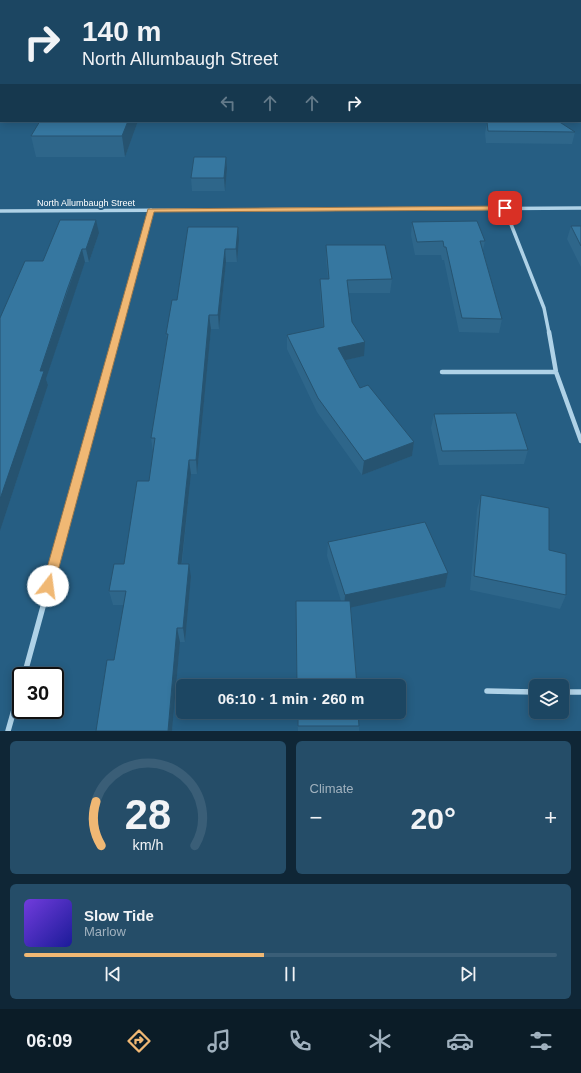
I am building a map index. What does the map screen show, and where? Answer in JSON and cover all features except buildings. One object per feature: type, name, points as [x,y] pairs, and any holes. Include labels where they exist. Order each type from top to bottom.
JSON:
[{"type":"street","points":[[505,208],[544,308],[556,372],[581,441]]},
{"type":"street","name":"North Allumbaugh Street","points":[[0,211],[581,208]]},
{"type":"street","points":[[26,667],[151,210]]},
{"type":"street","points":[[442,372],[556,372]]},
{"type":"street","points":[[487,691],[529,692]]},
{"type":"street","points":[[569,692],[581,692]]},
{"type":"street","points":[[8,731],[12,717]]},
{"type":"route","points":[[48,586],[151,210],[505,208]]}]
